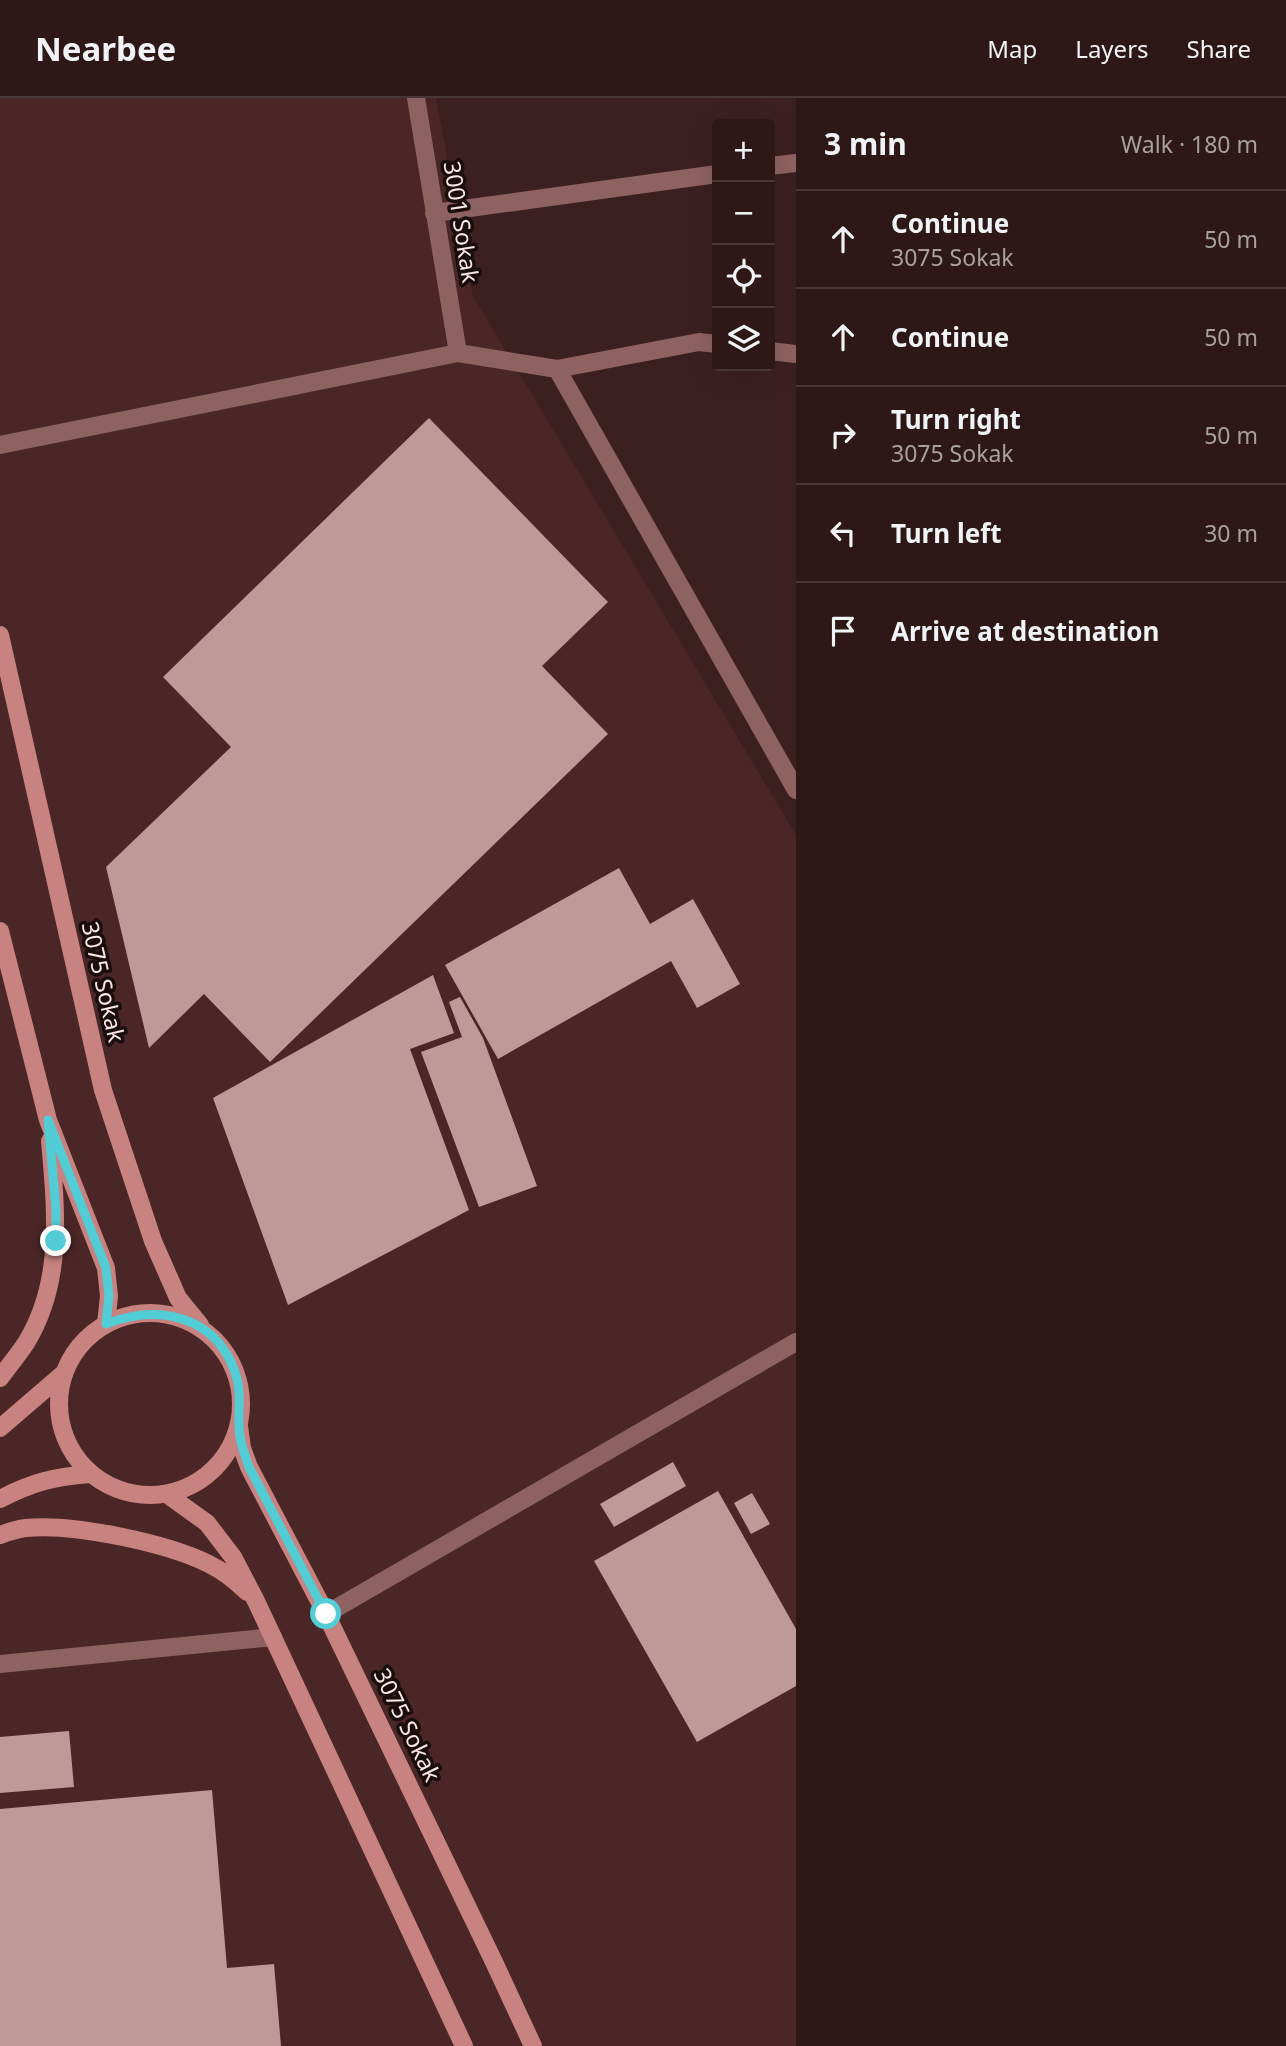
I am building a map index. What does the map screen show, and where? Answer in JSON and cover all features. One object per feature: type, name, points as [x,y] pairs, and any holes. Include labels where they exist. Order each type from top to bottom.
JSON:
[{"type":"street","name":"3001 Sokak","points":[[416,98],[458,353]]},
{"type":"street","points":[[775,165],[796,163]]},
{"type":"street","points":[[433,213],[712,175]]},
{"type":"street","points":[[0,445],[458,353],[557,369],[699,342],[712,343]]},
{"type":"street","points":[[775,352],[796,354]]},
{"type":"street","points":[[557,369],[796,790]]},
{"type":"street","name":"3075 Sokak","points":[[0,635],[103,1090],[153,1241],[178,1298],[200,1325]]},
{"type":"street","points":[[0,931],[48,1120],[106,1268],[109,1296],[106,1324]]},
{"type":"street","points":[[0,1378],[32,1332],[46,1298],[53,1271],[56,1209],[48,1120]]},
{"type":"street","points":[[0,1428],[64,1373],[77,1349],[106,1324],[149,1313],[176,1317],[200,1325],[222,1348],[235,1371],[241,1398],[239,1426],[229,1450],[214,1470],[194,1485],[168,1495],[140,1496],[113,1489],[90,1474],[72,1453],[61,1428],[64,1373]]},
{"type":"street","points":[[326,1614],[796,1342]]},
{"type":"street","name":"3075 Sokak","points":[[239,1426],[242,1448],[249,1467],[326,1614],[533,2046]]},
{"type":"street","points":[[0,1499],[27,1485],[90,1474]]},
{"type":"street","points":[[168,1495],[198,1515],[233,1557],[274,1637],[464,2046]]},
{"type":"street","points":[[0,1535],[26,1528],[46,1528],[88,1532],[168,1549],[198,1559],[224,1573],[256,1601]]},
{"type":"street","points":[[0,1664],[274,1637]]},
{"type":"shaded area","points":[[0,98],[436,98],[473,296],[796,835],[796,2046],[0,2046]]},
{"type":"building","points":[[429,418],[608,602],[542,666],[608,734],[270,1062],[204,994],[149,1048],[106,867],[231,747],[163,677]]},
{"type":"building","points":[[619,868],[650,924],[693,899],[740,984],[697,1008],[671,961],[498,1059],[445,965]]},
{"type":"building","points":[[433,975],[454,1033],[410,1049],[469,1210],[288,1305],[213,1098]]},
{"type":"building","points":[[460,997],[483,1038],[537,1186],[479,1207],[421,1052],[462,1037],[449,1002]]},
{"type":"building","points":[[673,1462],[686,1486],[614,1527],[600,1504]]},
{"type":"building","points":[[718,1491],[796,1629],[796,1686],[697,1742],[594,1561]]},
{"type":"building","points":[[752,1493],[770,1524],[751,1534],[734,1503]]},
{"type":"building","points":[[69,1731],[74,1787],[0,1793],[0,1737]]},
{"type":"building","points":[[212,1790],[227,1968],[274,1964],[281,2046],[0,2046],[0,1809]]},
{"type":"route","points":[[56,1241],[56,1209],[48,1120],[106,1268],[109,1296],[106,1324],[149,1313],[176,1317],[200,1325],[222,1348],[235,1371],[241,1398],[239,1426],[242,1448],[249,1467],[326,1614]]}]
